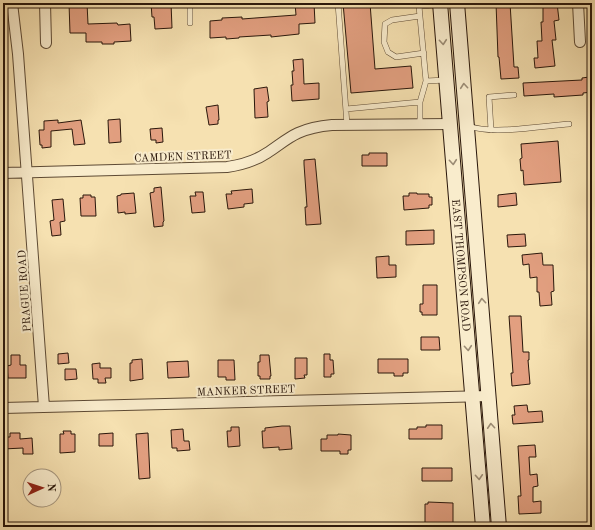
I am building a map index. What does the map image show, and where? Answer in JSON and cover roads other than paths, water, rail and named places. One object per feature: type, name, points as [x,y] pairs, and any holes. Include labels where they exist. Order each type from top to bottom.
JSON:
[{"type":"main road","name":"EAST THOMPSON ROAD","points":[[457,3],[499,527]]},
{"type":"main road","name":"EAST THOMPSON ROAD","points":[[440,4],[482,527]]},
{"type":"main road","points":[[450,124],[467,125]]},
{"type":"street","name":"PRAGUE ROAD","points":[[12,3],[18,54],[44,407]]},
{"type":"street","points":[[44,3],[46,43]]},
{"type":"street","points":[[578,3],[580,42]]},
{"type":"street","name":"CAMDEN STREET","points":[[3,173],[227,167],[245,164],[258,158],[288,138],[304,130],[320,126],[450,124]]},
{"type":"street","name":"MANKER STREET","points":[[3,408],[489,396]]},
{"type":"lane","points":[[190,3],[190,23]]},
{"type":"lane","points":[[338,3],[347,125]]},
{"type":"lane","points":[[420,124],[420,102],[426,81],[419,5],[440,4]]},
{"type":"lane","points":[[420,16],[392,20],[385,24],[384,42],[388,52],[396,57],[424,53]]},
{"type":"lane","points":[[426,81],[446,80]]},
{"type":"lane","points":[[491,130],[489,97],[514,95]]},
{"type":"lane","points":[[346,109],[420,102]]},
{"type":"lane","points":[[467,125],[475,128],[491,130],[569,124]]}]
